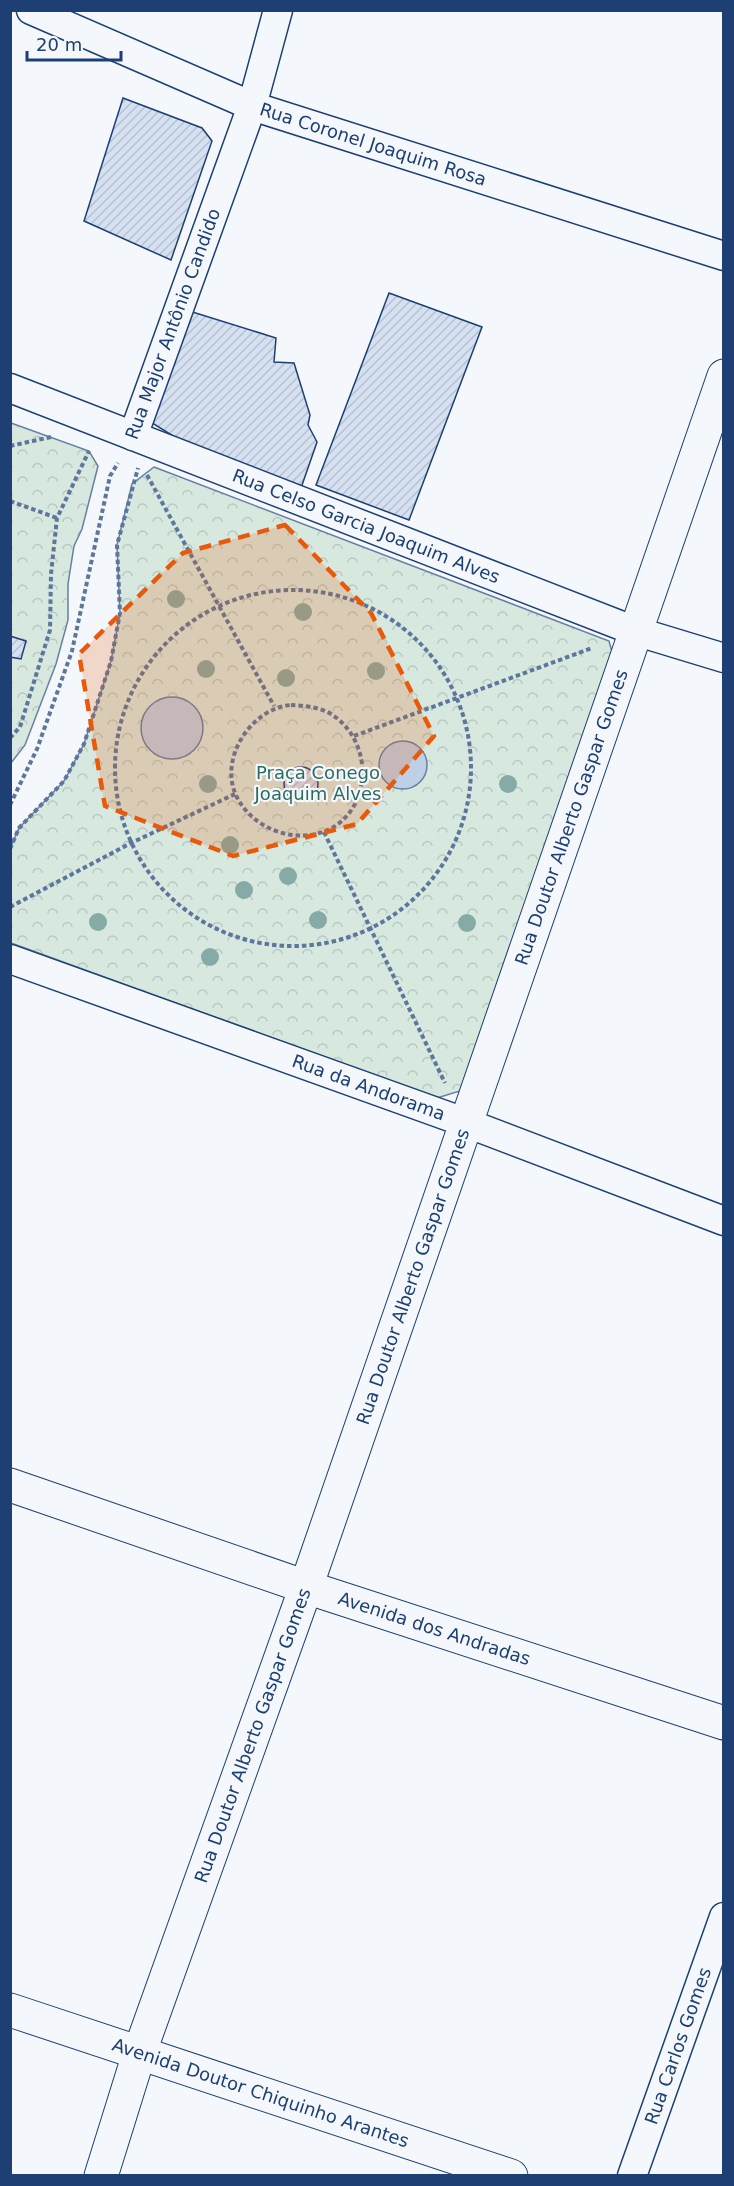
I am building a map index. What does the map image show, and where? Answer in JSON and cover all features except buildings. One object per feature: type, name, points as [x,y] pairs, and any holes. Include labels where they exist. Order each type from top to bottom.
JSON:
[{"type":"main road","name":"Rua Doutor Alberto Gaspar Gomes","points":[[101,2175],[139,2054],[306,1587],[464,1122],[723,376]]},
{"type":"main road","name":"Avenida dos Andradas","points":[[10,1485],[306,1587],[723,1723]]},
{"type":"main road","name":"Avenida Doutor Chiquinho Arantes","points":[[10,2010],[511,2175]]},
{"type":"street","name":"Rua Coronel Joaquim Rosa","points":[[31,10],[252,106],[723,256]]},
{"type":"street","name":"Rua Major Antônio Candido","points":[[133,436],[252,106],[278,10]]},
{"type":"street","name":"Rua Celso Garcia Joaquim Alves","points":[[10,388],[635,631],[723,658]]},
{"type":"street","name":"Rua da Andorama","points":[[10,959],[464,1122],[723,1221]]},
{"type":"street","name":"Rua Carlos Gomes","points":[[632,2175],[723,1917]]},
{"type":"path","points":[[10,446],[60,434]]},
{"type":"path","name":"Rua Major Antônio Candido","points":[[10,805],[37,749],[72,651],[110,476],[133,436]]},
{"type":"path","points":[[10,738],[20,727],[50,630],[51,574],[57,518],[89,451]]},
{"type":"path","points":[[10,849],[19,828],[64,781],[84,744],[111,661],[120,613],[117,545],[140,461],[274,706]]},
{"type":"path","points":[[10,501],[57,518]]},
{"type":"path","points":[[303,589],[361,602],[411,633],[449,679],[457,699],[470,734],[472,793],[455,849],[420,897],[370,928],[315,947],[255,944],[200,922],[154,883],[124,832],[113,774],[121,715],[148,663],[190,621],[244,596],[303,589]]},
{"type":"path","points":[[354,736],[598,645]]},
{"type":"path","points":[[274,706],[313,707],[334,715],[354,736],[361,751],[364,774],[359,796],[347,815],[324,832],[289,835],[269,830],[252,818],[235,794],[233,762],[239,742],[250,725],[274,706]]},
{"type":"path","points":[[10,907],[131,843],[235,794]]},
{"type":"path","points":[[324,832],[449,1093]]},
{"type":"highlighted area","points":[[285,525],[371,613],[434,736],[357,824],[233,856],[105,806],[79,654],[183,553]]},
{"type":"green space","points":[[11,423],[89,451],[98,466],[82,529],[74,546],[68,584],[68,620],[56,664],[25,745],[11,763]]},
{"type":"green space","name":"Praça Conego Joaquim Alves","points":[[154,467],[609,641],[612,652],[460,1091],[437,1098],[11,943],[10,849],[19,828],[64,781],[84,744],[111,661],[120,613],[117,545],[132,484]]},
{"type":"water","points":[[172,697],[194,706],[203,728],[194,750],[172,759],[150,750],[141,728],[150,706]]},
{"type":"water","points":[[403,741],[420,748],[427,765],[420,782],[403,789],[386,782],[379,765],[386,748]]}]
